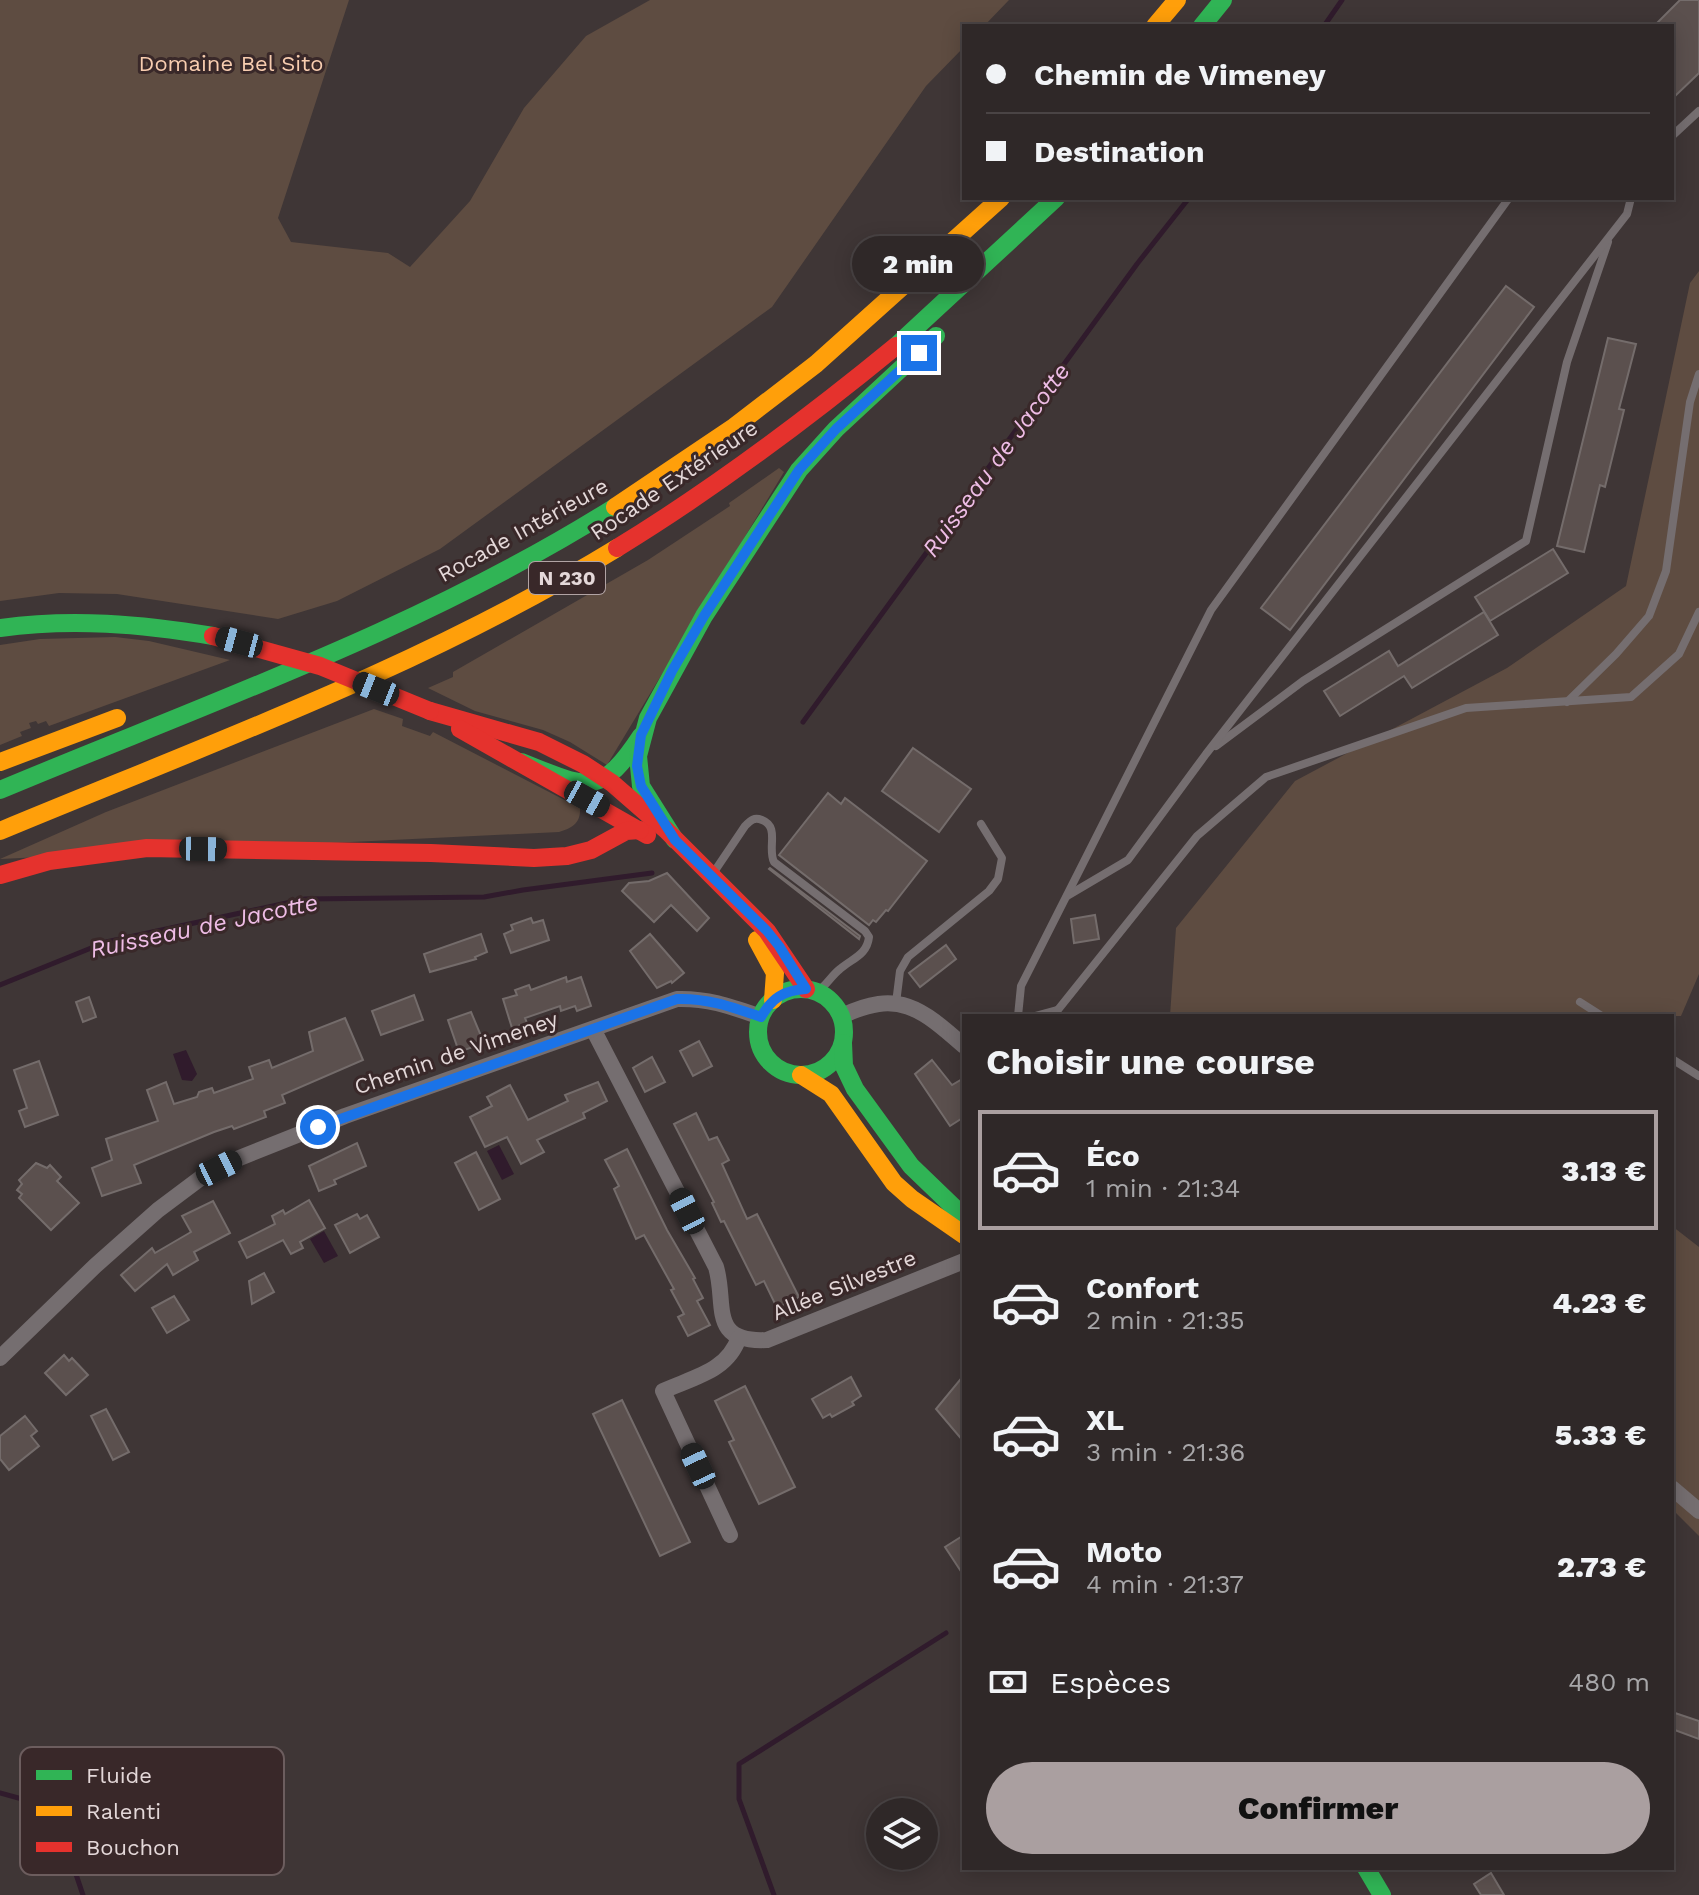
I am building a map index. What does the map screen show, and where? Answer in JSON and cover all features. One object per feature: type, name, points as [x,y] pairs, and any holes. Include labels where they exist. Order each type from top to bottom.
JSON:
[{"type":"main road","points":[[1157,24],[1177,0]]},
{"type":"main road","points":[[1204,24],[1223,0]]},
{"type":"main road","name":"Rocade Intérieure","points":[[0,790],[356,645],[469,590],[631,497],[748,417],[816,364],[999,200]]},
{"type":"main road","points":[[975,298],[1031,243],[1053,202]]},
{"type":"main road","name":"Rocade Extérieure","points":[[0,831],[401,664],[563,581],[656,524],[820,408],[906,337],[1053,202]]},
{"type":"main road","points":[[521,762],[584,784],[599,783],[617,771],[641,735],[672,671],[704,616],[799,470],[836,429],[953,320]]},
{"type":"main road","points":[[0,628],[69,620],[121,621],[213,636],[320,666],[430,711],[551,747],[605,779],[675,840],[773,938],[812,991],[836,1006],[845,1030],[844,1066],[850,1081],[911,1166],[962,1215]]},
{"type":"main road","points":[[172,698],[213,702]]},
{"type":"main road","points":[[430,711],[640,830],[683,863],[756,939],[775,973],[773,1000]]},
{"type":"main road","points":[[0,762],[129,714]]},
{"type":"main road","points":[[641,735],[637,766],[641,786],[675,840]]},
{"type":"main road","points":[[0,875],[49,861],[147,848],[534,858],[567,856],[591,850],[626,831],[640,830]]},
{"type":"main road","points":[[812,991],[792,990],[773,1000],[761,1017],[760,1044],[766,1056],[787,1073],[815,1073],[837,1056],[843,1043]]},
{"type":"main road","points":[[801,1075],[831,1094],[894,1183],[962,1234]]},
{"type":"main road","points":[[1367,1870],[1382,1895]]},
{"type":"street","name":"Chemin de Vimeney","points":[[0,1358],[158,1210],[202,1177],[237,1159],[345,1116],[677,999],[715,1002],[761,1017]]},
{"type":"street","points":[[842,1016],[876,1002],[896,1003],[927,1016],[962,1044]]},
{"type":"street","points":[[593,1029],[716,1267],[721,1283],[719,1311],[728,1328],[739,1337],[734,1352],[724,1364],[663,1391],[730,1535]]},
{"type":"street","points":[[923,1207],[937,1191]]},
{"type":"street","name":"Allée Silvestre","points":[[739,1337],[747,1341],[767,1340],[962,1262]]},
{"type":"street","points":[[1674,1490],[1699,1511]]},
{"type":"lane","points":[[1674,134],[1699,111]]},
{"type":"lane","points":[[1018,1014],[1021,986],[1211,610],[1508,200]]},
{"type":"lane","points":[[1066,897],[1128,860],[1206,754],[1627,214],[1630,200]]},
{"type":"lane","points":[[1206,754],[1303,681],[1526,541],[1567,362],[1611,234]]},
{"type":"lane","points":[[1566,702],[1616,654],[1649,616],[1666,571],[1690,402],[1699,374]]},
{"type":"lane","points":[[1055,1013],[1197,836],[1266,777],[1466,708],[1631,697],[1679,654],[1699,612]]},
{"type":"lane","points":[[710,875],[721,865],[750,820],[758,818],[772,828],[771,856],[774,862],[865,931],[869,937],[864,953],[838,970],[827,985],[812,991]]},
{"type":"lane","points":[[896,1003],[900,971],[908,957],[989,891],[998,879],[1002,858],[981,824]]},
{"type":"lane","points":[[1580,1002],[1599,1014]]},
{"type":"lane","points":[[1674,1060],[1699,1076]]},
{"type":"green space","name":"Domaine Bel Sito","points":[[0,0],[349,0],[278,218],[291,242],[388,253],[410,267],[470,201],[524,108],[586,36],[650,0],[1009,0],[986,24],[962,24],[962,49],[926,86],[772,307],[440,549],[337,601],[278,619],[117,594],[59,593],[0,601]]},
{"type":"green space","points":[[1699,271],[1699,974],[1681,1016],[1170,1014],[1176,928],[1295,781],[1507,668],[1626,586],[1690,283]]},
{"type":"green space","points":[[779,468],[784,472],[607,765],[570,742],[543,730],[475,711],[428,688],[453,677],[453,672],[648,560],[730,506],[729,503]]},
{"type":"green space","points":[[115,637],[149,641],[230,660],[49,726],[46,721],[29,723],[31,728],[20,732],[22,736],[0,745],[0,645],[40,639]]},
{"type":"green space","points":[[374,709],[403,719],[402,726],[430,736],[433,732],[580,808],[577,821],[572,827],[559,832],[0,859],[106,812]]},
{"type":"green space","points":[[1674,1228],[1699,1247],[1699,1536],[1674,1511]]},
{"type":"shaded area","points":[[186,1050],[197,1074],[192,1081],[182,1080],[173,1054]]},
{"type":"shaded area","points":[[499,1145],[514,1174],[502,1180],[487,1151]]},
{"type":"shaded area","points":[[324,1231],[338,1256],[324,1263],[310,1239]]},
{"type":"building","points":[[1680,0],[1699,0],[1699,73],[1674,97],[1674,24],[1656,24]]},
{"type":"building","points":[[1506,286],[1534,307],[1290,630],[1261,608]]},
{"type":"building","points":[[1608,338],[1636,344],[1619,409],[1624,410],[1605,487],[1600,485],[1584,552],[1557,546]]},
{"type":"building","points":[[1553,549],[1568,573],[1490,621],[1475,597]]},
{"type":"building","points":[[1484,612],[1498,635],[1412,688],[1404,676],[1340,716],[1324,691],[1389,651],[1398,666]]},
{"type":"building","points":[[913,748],[971,789],[939,832],[882,791]]},
{"type":"building","points":[[828,793],[841,804],[845,798],[927,861],[888,911],[869,925],[779,855]]},
{"type":"building","points":[[769,869],[860,936],[859,939]]},
{"type":"building","points":[[667,873],[709,918],[697,931],[671,905],[654,922],[622,891],[629,883],[649,881]]},
{"type":"building","points":[[1095,915],[1099,939],[1074,943],[1071,919]]},
{"type":"building","points":[[531,918],[533,923],[543,920],[549,940],[511,953],[504,934],[513,930],[511,925]]},
{"type":"building","points":[[481,934],[487,952],[476,959],[430,972],[424,954]]},
{"type":"building","points":[[650,934],[684,973],[672,983],[657,988],[630,951]]},
{"type":"building","points":[[946,945],[956,959],[920,987],[909,973]]},
{"type":"building","points":[[566,977],[567,982],[581,977],[591,1006],[577,1011],[575,1006],[561,1011],[560,1006],[525,1018],[527,1023],[512,1028],[503,999],[517,995],[515,990],[529,985],[531,990]]},
{"type":"building","points":[[414,995],[423,1020],[381,1035],[372,1011]]},
{"type":"building","points":[[89,997],[96,1017],[83,1022],[76,1002]]},
{"type":"building","points":[[471,1012],[484,1043],[459,1052],[448,1020]]},
{"type":"building","points":[[345,1018],[363,1060],[282,1095],[285,1103],[264,1111],[266,1117],[234,1129],[232,1126],[214,1132],[134,1165],[141,1183],[102,1196],[92,1168],[112,1160],[106,1139],[158,1121],[147,1090],[166,1082],[174,1104],[197,1097],[199,1092],[212,1088],[214,1093],[253,1079],[249,1067],[269,1060],[272,1068],[313,1051],[309,1032]]},
{"type":"building","points":[[699,1041],[712,1066],[693,1076],[680,1051]]},
{"type":"building","points":[[652,1057],[665,1082],[645,1092],[633,1068]]},
{"type":"building","points":[[932,1060],[952,1085],[962,1079],[962,1118],[950,1126],[915,1074]]},
{"type":"building","points":[[39,1061],[58,1115],[25,1127],[19,1111],[27,1108],[14,1070]]},
{"type":"building","points":[[598,1082],[607,1101],[583,1113],[585,1118],[537,1140],[544,1152],[521,1164],[507,1137],[485,1147],[470,1117],[492,1106],[487,1097],[510,1085],[528,1120],[568,1101],[565,1095]]},
{"type":"building","points":[[696,1113],[709,1140],[717,1137],[729,1160],[722,1164],[747,1219],[757,1214],[799,1297],[777,1308],[764,1281],[756,1285],[724,1221],[721,1222],[674,1124]]},
{"type":"building","points":[[357,1143],[366,1166],[334,1180],[336,1184],[319,1191],[309,1166]]},
{"type":"building","points":[[627,1149],[703,1298],[697,1301],[710,1325],[688,1336],[678,1317],[684,1314],[671,1290],[674,1289],[644,1235],[636,1239],[614,1189],[619,1186],[605,1160]]},
{"type":"building","points":[[476,1152],[500,1199],[479,1210],[455,1163]]},
{"type":"building","points":[[36,1163],[47,1168],[50,1165],[61,1177],[57,1181],[79,1203],[51,1230],[19,1198],[22,1194],[17,1190],[22,1184],[19,1180]]},
{"type":"building","points":[[309,1200],[325,1228],[300,1242],[303,1248],[291,1254],[283,1240],[247,1258],[239,1242],[275,1224],[272,1216],[283,1210],[285,1214]]},
{"type":"building","points":[[213,1201],[230,1233],[194,1252],[198,1260],[173,1275],[167,1264],[135,1291],[121,1275],[152,1248],[155,1253],[191,1232],[182,1216]]},
{"type":"building","points":[[357,1214],[360,1219],[367,1215],[379,1237],[350,1253],[335,1225]]},
{"type":"building","points":[[264,1273],[274,1292],[252,1304],[249,1281]]},
{"type":"building","points":[[174,1296],[189,1320],[167,1333],[152,1308]]},
{"type":"building","points":[[64,1355],[69,1361],[72,1358],[88,1375],[66,1395],[45,1373]]},
{"type":"building","points":[[851,1377],[861,1396],[852,1402],[854,1405],[832,1417],[830,1414],[823,1418],[812,1399]]},
{"type":"building","points":[[962,1377],[962,1440],[936,1409]]},
{"type":"building","points":[[745,1386],[795,1487],[759,1504],[729,1442],[734,1440],[715,1401]]},
{"type":"building","points":[[622,1400],[690,1542],[660,1556],[593,1414]]},
{"type":"building","points":[[106,1409],[129,1452],[113,1460],[91,1416]]},
{"type":"building","points":[[25,1416],[37,1431],[31,1436],[39,1446],[9,1470],[0,1459],[0,1436]]},
{"type":"building","points":[[962,1536],[962,1573],[945,1547]]},
{"type":"building","points":[[1674,1713],[1699,1721],[1699,1739],[1674,1730]]},
{"type":"building","points":[[1491,1873],[1504,1895],[1481,1895],[1474,1884]]},
{"type":"waterway","name":"Ruisseau de Jacotte","points":[[1325,24],[1342,0]]},
{"type":"waterway","name":"Ruisseau de Jacotte","points":[[803,722],[1137,264],[1187,200]]},
{"type":"waterway","name":"Ruisseau de Jacotte","points":[[0,985],[106,942],[305,899],[484,897],[652,873]]},
{"type":"waterway","points":[[774,1895],[739,1799],[739,1764],[946,1633]]},
{"type":"waterway","points":[[0,1793],[20,1798]]},
{"type":"waterway","points":[[76,1875],[83,1895]]},
{"type":"traffic: fast","points":[[1204,24],[1223,0]]},
{"type":"traffic: fast","points":[[896,346],[1054,200]]},
{"type":"traffic: fast","points":[[675,840],[641,786],[638,756],[648,718],[704,616],[799,470],[836,429],[936,336]]},
{"type":"traffic: fast","points":[[0,790],[391,627],[542,550],[615,507]]},
{"type":"traffic: fast","points":[[0,628],[54,623],[106,624],[213,636]]},
{"type":"traffic: fast","points":[[521,762],[576,782],[590,782],[614,771],[641,736]]},
{"type":"traffic: fast","points":[[801,989],[825,996],[837,1008],[844,1032],[837,1056],[825,1068],[801,1075],[777,1068],[765,1056],[758,1032],[765,1008],[777,996],[801,989]]},
{"type":"traffic: fast","points":[[843,1043],[844,1066],[855,1089],[911,1166],[962,1215]]},
{"type":"traffic: fast","points":[[1367,1870],[1382,1895]]},
{"type":"traffic: slow","points":[[1157,24],[1177,0]]},
{"type":"traffic: slow","points":[[615,507],[734,427],[816,364],[999,200]]},
{"type":"traffic: slow","points":[[0,831],[392,666],[469,630],[617,548]]},
{"type":"traffic: slow","points":[[0,762],[117,718]]},
{"type":"traffic: slow","points":[[757,940],[775,973],[773,1000]]},
{"type":"traffic: slow","points":[[801,1075],[831,1094],[894,1183],[962,1234]]},
{"type":"traffic: jam","points":[[617,548],[760,452],[896,346]]},
{"type":"traffic: jam","points":[[213,636],[320,666],[430,711]]},
{"type":"traffic: jam","points":[[430,711],[539,742],[612,783],[666,830],[767,931],[806,989]]},
{"type":"traffic: jam","points":[[460,729],[647,835]]},
{"type":"traffic: jam","points":[[0,875],[49,861],[147,848],[534,858],[567,856],[591,850],[626,831],[640,830]]},
{"type":"route","points":[[318,1127],[677,999],[701,999],[761,1017],[779,995],[806,989],[767,931],[675,840],[638,777],[641,735],[672,671],[704,616],[799,470],[836,429],[919,353]]}]
